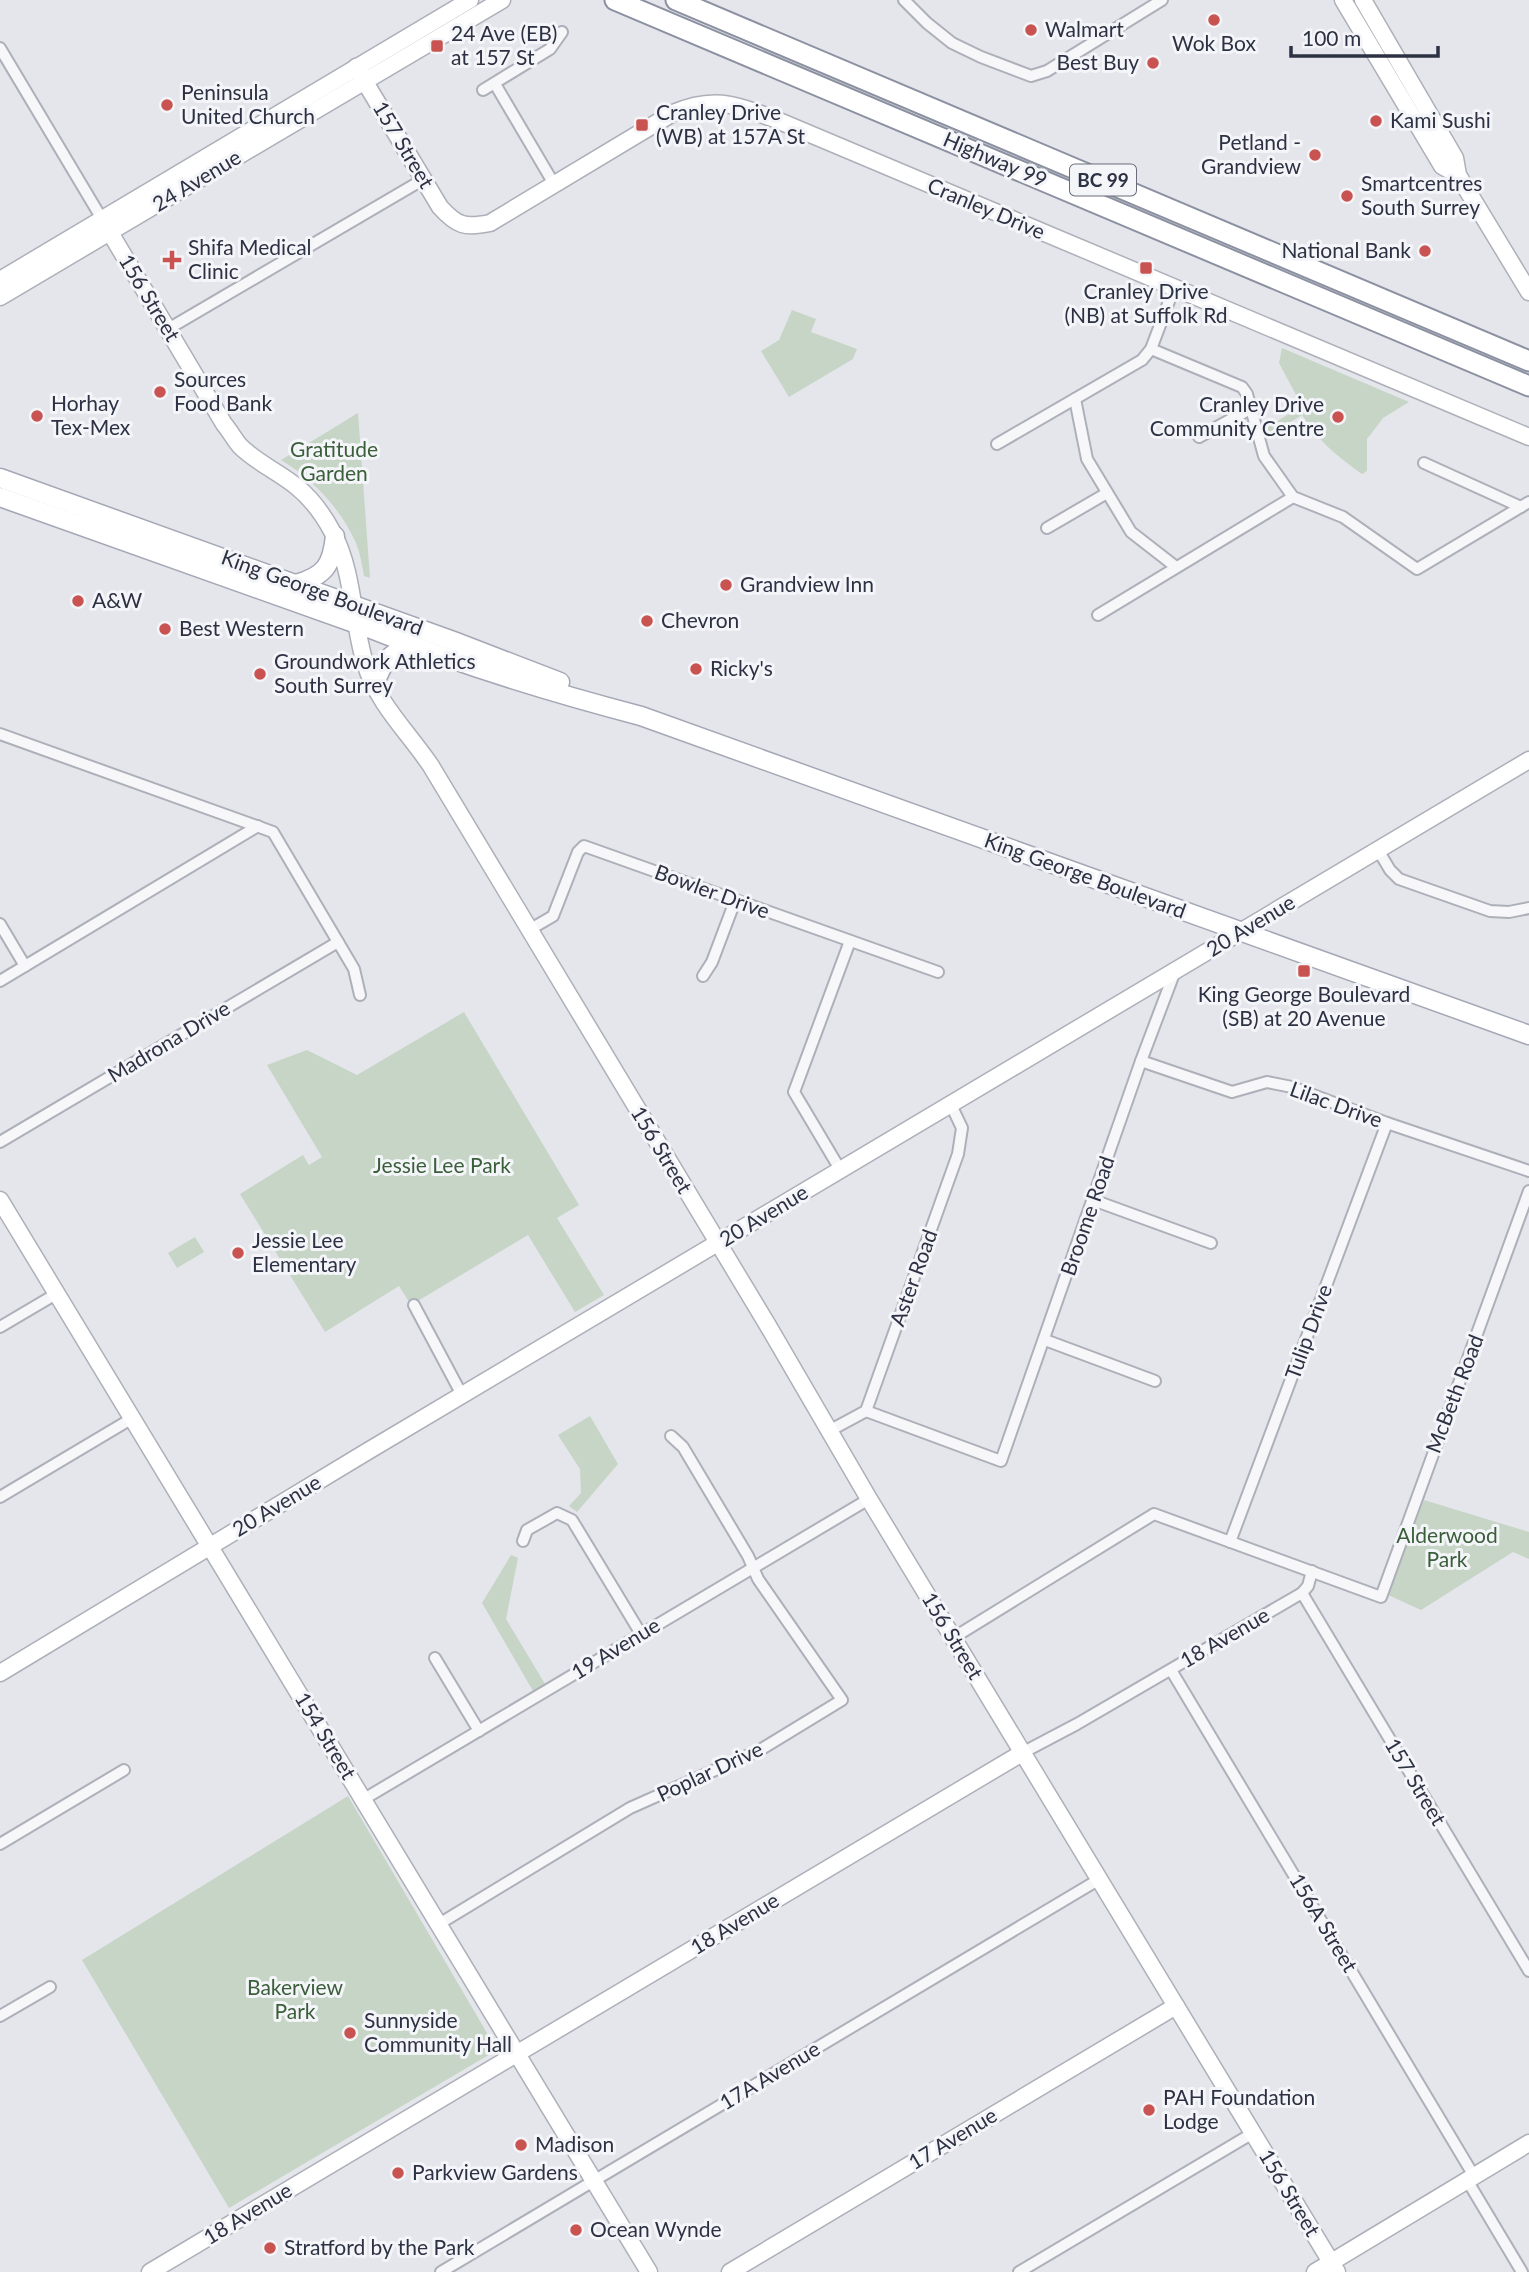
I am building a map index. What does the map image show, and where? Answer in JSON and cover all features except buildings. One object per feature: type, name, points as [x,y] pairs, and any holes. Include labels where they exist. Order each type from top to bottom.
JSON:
[{"type":"highway","name":"Highway 99","points":[[615,0],[1529,386]]},
{"type":"highway","name":"Highway 99","points":[[676,0],[1529,361]]},
{"type":"main road","name":"King George Boulevard","points":[[0,478],[456,642],[641,716],[1529,1035]]},
{"type":"main road","points":[[0,487],[34,498],[68,503]]},
{"type":"main road","name":"King George Boulevard","points":[[0,497],[418,648],[538,687],[641,716]]},
{"type":"main road","points":[[113,537],[130,535],[166,548],[179,542]]},
{"type":"main road","points":[[296,584],[322,573],[333,556],[335,536]]},
{"type":"main road","points":[[374,687],[379,671],[387,659],[399,650],[418,648]]},
{"type":"street","name":"24 Avenue","points":[[445,24],[470,0]]},
{"type":"street","name":"24 Avenue","points":[[0,280],[208,174],[360,74],[445,24],[502,0]]},
{"type":"street","points":[[904,0],[952,43],[1031,76],[1047,71],[1162,0]]},
{"type":"street","points":[[1343,0],[1442,166],[1458,175]]},
{"type":"street","points":[[1363,0],[1455,159],[1458,175],[1529,292]]},
{"type":"street","points":[[484,90],[550,49],[562,32]]},
{"type":"street","name":"156 Street","points":[[0,48],[224,424],[240,445],[262,465],[296,486],[311,501],[335,536],[365,666],[374,687],[431,766],[1098,1880],[1334,2267]]},
{"type":"street","name":"24 Avenue","points":[[0,297],[265,122],[360,74]]},
{"type":"street","name":"157 Street","points":[[360,74],[440,207],[453,221]]},
{"type":"street","points":[[495,84],[554,184]]},
{"type":"street","name":"Cranley Drive","points":[[453,221],[470,227],[490,223],[673,113],[692,105],[716,102],[732,104],[772,118],[1529,437]]},
{"type":"street","points":[[208,174],[225,155],[258,135],[264,129],[265,122]]},
{"type":"street","points":[[168,329],[424,179]]},
{"type":"street","points":[[997,444],[1142,360],[1151,349],[1174,288]]},
{"type":"street","points":[[1151,349],[1242,387],[1247,394],[1264,456],[1293,497],[1343,517],[1418,569],[1525,505]]},
{"type":"street","points":[[1075,399],[1087,459],[1107,493],[1131,532],[1176,567]]},
{"type":"street","points":[[1199,437],[1250,409]]},
{"type":"street","points":[[1424,463],[1525,505]]},
{"type":"street","points":[[1047,528],[1107,493]]},
{"type":"street","points":[[1098,615],[1293,497]]},
{"type":"street","points":[[0,734],[273,832],[354,969],[360,995]]},
{"type":"street","name":"20 Avenue","points":[[0,1673],[1529,760]]},
{"type":"street","points":[[0,981],[258,827]]},
{"type":"street","name":"Bowler Drive","points":[[529,930],[553,916],[578,852],[584,846],[938,972]]},
{"type":"street","points":[[1378,850],[1399,879],[1490,911],[1509,912],[1529,908]]},
{"type":"street","points":[[703,976],[712,962],[735,901]]},
{"type":"street","points":[[0,924],[25,966]]},
{"type":"street","points":[[841,1171],[794,1092],[850,941]]},
{"type":"street","name":"Madrona Drive","points":[[0,1142],[338,942]]},
{"type":"street","name":"Broome Road","points":[[866,1411],[1001,1461],[1175,971]]},
{"type":"street","name":"Lilac Drive","points":[[1141,1061],[1232,1092],[1267,1082],[1292,1087],[1387,1123],[1529,1171]]},
{"type":"street","name":"Aster Road","points":[[866,1411],[958,1154],[962,1128],[951,1105]]},
{"type":"street","name":"Tulip Drive","points":[[1230,1542],[1387,1123]]},
{"type":"street","name":"McBeth Road","points":[[1312,1571],[1381,1597],[1529,1191]]},
{"type":"street","name":"154 Street","points":[[0,1200],[649,2272]]},
{"type":"street","points":[[1093,1200],[1211,1243]]},
{"type":"street","points":[[0,1327],[56,1294]]},
{"type":"street","points":[[414,1305],[462,1395]]},
{"type":"street","points":[[1045,1340],[1155,1381]]},
{"type":"street","points":[[829,1432],[866,1411]]},
{"type":"street","points":[[0,1497],[131,1419]]},
{"type":"street","points":[[671,1436],[683,1447],[753,1568]]},
{"type":"street","name":"19 Avenue","points":[[364,1799],[869,1499]]},
{"type":"street","points":[[523,1541],[527,1531],[557,1513],[572,1520],[641,1634]]},
{"type":"street","points":[[953,1638],[1154,1514],[1312,1571],[1308,1586],[1302,1593]]},
{"type":"street","name":"Poplar Drive","points":[[439,1924],[630,1808],[760,1750],[842,1700],[753,1568]]},
{"type":"street","name":"157 Street","points":[[1302,1593],[1529,1971]]},
{"type":"street","name":"18 Avenue","points":[[150,2272],[1022,1753],[1302,1593]]},
{"type":"street","points":[[435,1658],[479,1731]]},
{"type":"street","name":"156A Street","points":[[1171,1670],[1471,2178],[1522,2272]]},
{"type":"street","points":[[0,1844],[124,1770]]},
{"type":"street","name":"17A Avenue","points":[[441,2272],[1098,1880]]},
{"type":"street","points":[[0,2016],[50,1987]]},
{"type":"street","name":"17 Avenue","points":[[730,2272],[1176,2006]]},
{"type":"street","points":[[1019,2272],[1253,2133]]},
{"type":"street","points":[[1315,2272],[1334,2267],[1529,2143]]},
{"type":"green space","points":[[792,310],[816,319],[811,332],[857,349],[853,359],[789,397],[761,351],[779,340]]},
{"type":"green space","points":[[1282,348],[1409,402],[1383,418],[1367,439],[1367,471],[1362,474],[1337,455],[1302,415],[1267,436],[1266,428],[1302,406],[1279,363]]},
{"type":"green space","name":"Gratitude Garden","points":[[358,413],[370,578],[364,576],[356,543],[334,507],[315,486],[281,460]]},
{"type":"green space","name":"Jessie Lee Park","points":[[464,1012],[579,1205],[557,1218],[604,1295],[575,1312],[528,1235],[411,1305],[399,1286],[325,1332],[240,1194],[303,1155],[309,1165],[322,1157],[267,1065],[307,1050],[357,1075]]},
{"type":"green space","points":[[195,1237],[204,1252],[177,1268],[168,1253]]},
{"type":"green space","points":[[590,1416],[618,1464],[577,1512],[569,1506],[581,1493],[580,1469],[558,1435]]},
{"type":"green space","name":"Alderwood Park","points":[[1424,1500],[1529,1532],[1529,1559],[1513,1552],[1421,1610],[1386,1594]]},
{"type":"green space","points":[[511,1555],[518,1558],[506,1619],[545,1684],[533,1691],[482,1603]]},
{"type":"green space","name":"Bakerview Park","points":[[348,1796],[497,2050],[229,2208],[82,1960]]},
{"type":"place","name":"Wok Box","points":[[1214,20]]},
{"type":"place","name":"Walmart","points":[[1031,30]]},
{"type":"place","name":"24 Ave (EB) at 157 St","points":[[437,46]]},
{"type":"place","name":"Best Buy","points":[[1153,63]]},
{"type":"place","name":"Peninsula United Church","points":[[167,105]]},
{"type":"place","name":"Kami Sushi","points":[[1376,121]]},
{"type":"place","name":"Cranley Drive (WB) at 157A St","points":[[642,125]]},
{"type":"place","name":"Petland - Grandview","points":[[1315,155]]},
{"type":"place","name":"Smartcentres South Surrey","points":[[1347,196]]},
{"type":"place","name":"National Bank","points":[[1425,251]]},
{"type":"place","name":"Shifa Medical Clinic","points":[[172,260]]},
{"type":"place","name":"Cranley Drive (NB) at Suffolk Rd","points":[[1146,268]]},
{"type":"place","name":"Sources Food Bank","points":[[160,392]]},
{"type":"place","name":"Horhay Tex-Mex","points":[[37,416]]},
{"type":"place","name":"Cranley Drive Community Centre","points":[[1338,417]]},
{"type":"place","name":"Grandview Inn","points":[[726,585]]},
{"type":"place","name":"A&W","points":[[78,601]]},
{"type":"place","name":"Chevron","points":[[647,621]]},
{"type":"place","name":"Best Western","points":[[165,629]]},
{"type":"place","name":"Ricky's","points":[[696,669]]},
{"type":"place","name":"Groundwork Athletics South Surrey","points":[[260,674]]},
{"type":"place","name":"King George Boulevard (SB) at 20 Avenue","points":[[1304,971]]},
{"type":"place","name":"Jessie Lee Elementary","points":[[238,1253]]},
{"type":"place","name":"Sunnyside Community Hall","points":[[350,2033]]},
{"type":"place","name":"PAH Foundation Lodge","points":[[1149,2110]]},
{"type":"place","name":"Madison","points":[[521,2145]]},
{"type":"place","name":"Parkview Gardens","points":[[398,2173]]},
{"type":"place","name":"Ocean Wynde","points":[[576,2230]]},
{"type":"place","name":"Stratford by the Park","points":[[270,2248]]}]
